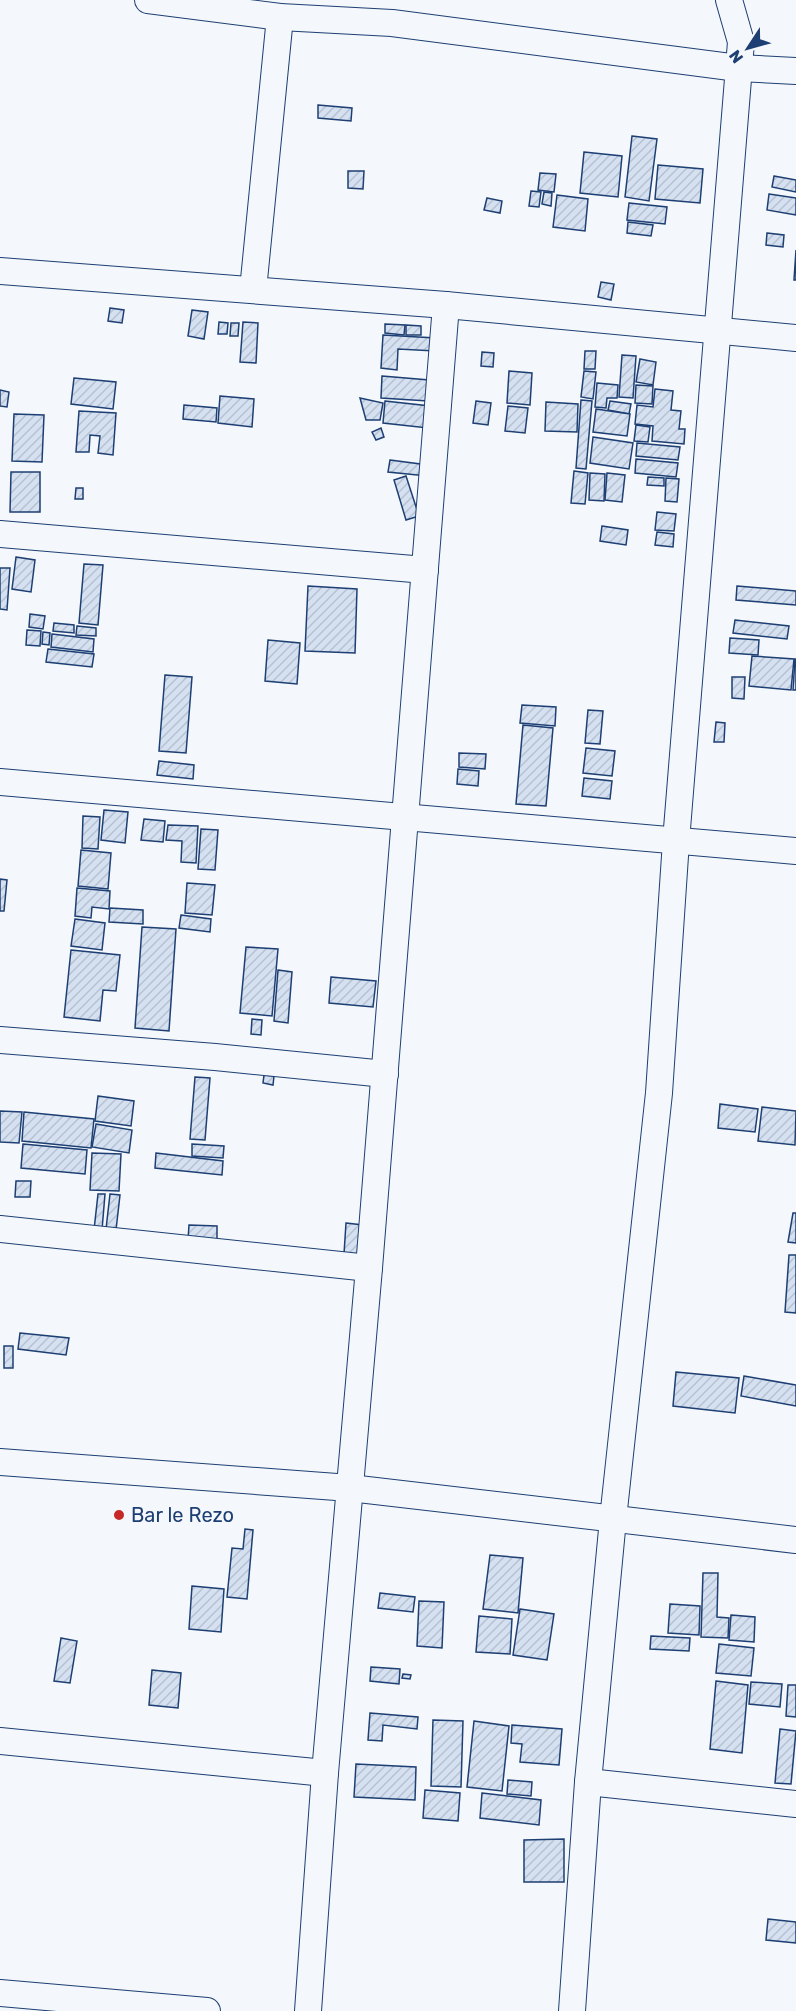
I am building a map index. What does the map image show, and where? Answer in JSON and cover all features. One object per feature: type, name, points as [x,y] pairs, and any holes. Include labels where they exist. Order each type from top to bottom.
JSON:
[{"type":"street","points":[[148,0],[280,17],[392,23],[738,68],[796,71]]},
{"type":"street","points":[[572,2011],[588,1782],[659,1094],[676,841],[741,42],[729,0]]},
{"type":"street","points":[[253,290],[280,17]]},
{"type":"street","points":[[0,271],[446,305],[796,338]]},
{"type":"street","points":[[308,2011],[325,1773],[385,1074],[446,305]]},
{"type":"street","points":[[0,534],[425,570]]},
{"type":"street","points":[[0,782],[796,851]]},
{"type":"street","points":[[0,1040],[215,1057],[385,1074]]},
{"type":"street","points":[[0,1230],[369,1268]]},
{"type":"street","points":[[0,1462],[350,1488],[796,1540]]},
{"type":"street","points":[[0,1741],[325,1773]]},
{"type":"street","points":[[588,1782],[796,1804]]},
{"type":"street","points":[[0,1993],[207,2011]]},
{"type":"building","points":[[318,105],[352,108],[351,121],[318,118]]},
{"type":"building","points":[[632,136],[657,139],[649,201],[625,197]]},
{"type":"building","points":[[584,152],[622,156],[618,197],[580,193]]},
{"type":"building","points":[[658,165],[703,169],[700,203],[655,199]]},
{"type":"building","points":[[348,171],[364,171],[363,189],[348,188]]},
{"type":"building","points":[[540,173],[556,174],[554,192],[538,190]]},
{"type":"building","points":[[774,176],[796,180],[796,192],[772,187]]},
{"type":"building","points":[[531,191],[541,192],[539,207],[529,206]]},
{"type":"building","points":[[544,192],[552,193],[551,206],[542,204]]},
{"type":"building","points":[[769,194],[796,198],[796,215],[767,210]]},
{"type":"building","points":[[557,195],[588,199],[585,231],[553,227]]},
{"type":"building","points":[[487,198],[502,201],[500,213],[484,210]]},
{"type":"building","points":[[629,203],[667,207],[665,224],[627,220]]},
{"type":"building","points":[[628,222],[653,225],[651,236],[627,233]]},
{"type":"building","points":[[767,233],[784,235],[783,247],[766,245]]},
{"type":"building","points":[[796,250],[796,280],[794,280]]},
{"type":"building","points":[[601,282],[614,284],[611,300],[598,297]]},
{"type":"building","points":[[110,308],[124,310],[122,323],[108,321]]},
{"type":"building","points":[[192,310],[208,312],[204,339],[188,336]]},
{"type":"building","points":[[219,322],[228,323],[227,334],[218,334]]},
{"type":"building","points":[[243,322],[258,323],[256,363],[240,362]]},
{"type":"building","points":[[231,323],[239,323],[238,336],[230,336]]},
{"type":"building","points":[[385,324],[405,325],[404,335],[385,333]]},
{"type":"building","points":[[406,325],[421,326],[421,335],[406,335]]},
{"type":"building","points":[[383,335],[436,338],[435,351],[398,349],[397,370],[381,368]]},
{"type":"building","points":[[585,351],[596,351],[595,369],[584,369]]},
{"type":"building","points":[[482,352],[494,353],[493,367],[481,366]]},
{"type":"building","points":[[622,355],[636,356],[633,398],[619,397]]},
{"type":"building","points":[[640,359],[656,362],[653,385],[636,382]]},
{"type":"building","points":[[509,371],[532,373],[530,405],[507,403]]},
{"type":"building","points":[[584,371],[596,372],[593,399],[581,397]]},
{"type":"building","points":[[382,376],[429,380],[428,401],[381,398]]},
{"type":"building","points":[[74,378],[116,382],[113,409],[71,404]]},
{"type":"building","points":[[597,383],[618,385],[617,398],[607,398],[606,408],[595,407]]},
{"type":"building","points":[[636,385],[653,386],[652,404],[635,403]]},
{"type":"building","points":[[655,389],[673,391],[671,410],[681,411],[679,429],[685,429],[684,444],[652,441],[653,426],[635,424],[637,405],[653,407]]},
{"type":"building","points":[[0,390],[9,392],[7,407],[0,406]]},
{"type":"building","points":[[220,396],[254,399],[252,427],[218,423]]},
{"type":"building","points":[[360,398],[383,403],[380,420],[366,420]]},
{"type":"building","points":[[581,400],[592,401],[586,469],[576,468]]},
{"type":"building","points":[[385,401],[430,406],[428,428],[383,423]]},
{"type":"building","points":[[476,401],[491,403],[488,425],[473,423]]},
{"type":"building","points":[[610,401],[631,404],[629,414],[608,410]]},
{"type":"building","points":[[546,402],[578,404],[577,432],[545,431]]},
{"type":"building","points":[[184,405],[217,408],[216,422],[183,419]]},
{"type":"building","points":[[508,406],[528,408],[525,433],[505,431]]},
{"type":"building","points":[[596,409],[630,414],[627,436],[593,432]]},
{"type":"building","points":[[79,411],[116,413],[113,455],[98,453],[100,436],[90,435],[89,452],[76,452]]},
{"type":"building","points":[[14,414],[44,415],[42,462],[12,461]]},
{"type":"building","points":[[636,425],[650,427],[648,442],[634,441]]},
{"type":"building","points":[[381,428],[384,437],[376,440],[372,432]]},
{"type":"building","points":[[593,437],[633,443],[629,469],[590,463]]},
{"type":"building","points":[[637,443],[680,447],[678,460],[636,456]]},
{"type":"building","points":[[636,459],[678,463],[676,477],[635,473]]},
{"type":"building","points":[[390,460],[428,465],[427,476],[388,472]]},
{"type":"building","points":[[574,471],[588,473],[585,504],[571,503]]},
{"type":"building","points":[[11,472],[40,472],[40,512],[10,512]]},
{"type":"building","points":[[590,473],[605,474],[604,501],[589,500]]},
{"type":"building","points":[[607,473],[625,475],[622,502],[605,500]]},
{"type":"building","points":[[406,476],[419,516],[406,520],[394,480]]},
{"type":"building","points":[[648,477],[664,478],[664,486],[647,485]]},
{"type":"building","points":[[666,478],[679,479],[677,502],[665,501]]},
{"type":"building","points":[[76,488],[83,488],[83,499],[75,499]]},
{"type":"building","points":[[657,512],[676,514],[674,531],[655,530]]},
{"type":"building","points":[[602,526],[628,530],[626,545],[600,541]]},
{"type":"building","points":[[657,532],[674,534],[673,547],[655,545]]},
{"type":"building","points":[[16,557],[35,560],[31,592],[12,589]]},
{"type":"building","points":[[84,564],[103,565],[98,625],[79,623]]},
{"type":"building","points":[[0,568],[10,568],[7,610],[0,609]]},
{"type":"building","points":[[308,586],[357,589],[355,653],[305,651]]},
{"type":"building","points":[[737,586],[796,591],[796,605],[736,600]]},
{"type":"building","points":[[30,614],[45,616],[43,629],[29,627]]},
{"type":"building","points":[[735,620],[789,626],[787,639],[733,633]]},
{"type":"building","points":[[54,623],[74,625],[74,633],[53,631]]},
{"type":"building","points":[[77,626],[96,628],[96,636],[76,635]]},
{"type":"building","points":[[27,630],[41,631],[40,646],[26,645]]},
{"type":"building","points":[[43,632],[50,633],[49,645],[42,644]]},
{"type":"building","points":[[52,634],[94,639],[93,652],[51,647]]},
{"type":"building","points":[[730,638],[759,640],[758,655],[729,653]]},
{"type":"building","points":[[268,640],[300,643],[297,684],[265,681]]},
{"type":"building","points":[[48,649],[94,654],[92,667],[46,662]]},
{"type":"building","points":[[752,656],[794,659],[791,690],[749,686]]},
{"type":"building","points":[[795,659],[796,690],[793,690]]},
{"type":"building","points":[[165,675],[192,677],[186,753],[159,751]]},
{"type":"building","points":[[732,677],[745,677],[744,699],[732,698]]},
{"type":"building","points":[[522,705],[556,707],[555,726],[520,723]]},
{"type":"building","points":[[588,710],[603,711],[600,744],[585,743]]},
{"type":"building","points":[[716,722],[725,723],[724,742],[714,742]]},
{"type":"building","points":[[523,725],[553,728],[546,806],[516,804]]},
{"type":"building","points":[[586,748],[615,751],[612,776],[583,773]]},
{"type":"building","points":[[459,753],[486,754],[485,769],[459,767]]},
{"type":"building","points":[[159,761],[194,765],[193,779],[157,775]]},
{"type":"building","points":[[458,769],[479,771],[478,786],[457,784]]},
{"type":"building","points":[[584,778],[612,781],[610,799],[582,796]]},
{"type":"building","points":[[104,810],[128,812],[125,843],[101,840]]},
{"type":"building","points":[[83,816],[100,817],[98,849],[82,848]]},
{"type":"building","points":[[144,819],[165,821],[163,842],[141,840]]},
{"type":"building","points":[[168,825],[198,826],[196,863],[181,862],[182,841],[166,840]]},
{"type":"building","points":[[201,829],[218,830],[215,870],[198,869]]},
{"type":"building","points":[[81,850],[111,853],[108,889],[78,886]]},
{"type":"building","points":[[0,879],[7,880],[4,911],[0,911]]},
{"type":"building","points":[[187,883],[215,885],[212,915],[185,913]]},
{"type":"building","points":[[77,888],[110,891],[109,909],[92,907],[91,918],[75,916]]},
{"type":"building","points":[[110,908],[143,910],[143,924],[109,922]]},
{"type":"building","points":[[181,915],[211,919],[210,932],[179,928]]},
{"type":"building","points":[[75,919],[105,923],[102,950],[71,946]]},
{"type":"building","points":[[142,927],[176,929],[169,1031],[135,1028]]},
{"type":"building","points":[[246,947],[278,949],[272,1016],[240,1013]]},
{"type":"building","points":[[71,950],[120,955],[116,991],[103,990],[100,1021],[64,1017]]},
{"type":"building","points":[[278,970],[292,972],[288,1023],[274,1021]]},
{"type":"building","points":[[331,977],[376,981],[373,1007],[329,1003]]},
{"type":"building","points":[[252,1019],[262,1020],[261,1035],[251,1034]]},
{"type":"building","points":[[264,1075],[274,1076],[273,1085],[263,1083]]},
{"type":"building","points":[[195,1077],[210,1078],[205,1140],[190,1139]]},
{"type":"building","points":[[98,1096],[134,1101],[131,1126],[95,1121]]},
{"type":"building","points":[[720,1104],[758,1109],[755,1132],[718,1128]]},
{"type":"building","points":[[762,1107],[796,1111],[795,1145],[758,1141]]},
{"type":"building","points":[[0,1111],[22,1112],[19,1143],[0,1142]]},
{"type":"building","points":[[24,1112],[94,1119],[91,1148],[22,1141]]},
{"type":"building","points":[[96,1124],[132,1130],[129,1153],[92,1147]]},
{"type":"building","points":[[23,1144],[87,1150],[85,1174],[21,1168]]},
{"type":"building","points":[[192,1144],[224,1146],[223,1158],[192,1156]]},
{"type":"building","points":[[92,1153],[121,1154],[119,1191],[90,1190]]},
{"type":"building","points":[[156,1153],[223,1161],[222,1175],[155,1168]]},
{"type":"building","points":[[16,1181],[31,1181],[30,1197],[15,1197]]},
{"type":"building","points":[[98,1194],[105,1194],[102,1230],[94,1230]]},
{"type":"building","points":[[110,1194],[120,1195],[116,1230],[106,1229]]},
{"type":"building","points":[[793,1213],[796,1213],[796,1243],[788,1242]]},
{"type":"building","points":[[346,1223],[363,1225],[361,1256],[344,1254]]},
{"type":"building","points":[[189,1225],[217,1226],[217,1242],[188,1240]]},
{"type":"building","points":[[789,1255],[796,1255],[796,1313],[785,1312]]},
{"type":"building","points":[[20,1333],[69,1338],[66,1355],[18,1349]]},
{"type":"building","points":[[4,1346],[13,1346],[13,1368],[4,1368]]},
{"type":"building","points":[[676,1372],[739,1378],[735,1413],[673,1406]]},
{"type":"building","points":[[744,1376],[796,1385],[796,1406],[741,1396]]},
{"type":"building","points":[[245,1529],[253,1530],[247,1599],[227,1597],[232,1548],[243,1549]]},
{"type":"building","points":[[490,1555],[523,1558],[518,1613],[483,1609]]},
{"type":"building","points":[[703,1573],[718,1573],[717,1617],[729,1618],[728,1638],[701,1637]]},
{"type":"building","points":[[192,1586],[224,1589],[221,1632],[189,1629]]},
{"type":"building","points":[[380,1593],[415,1597],[413,1612],[378,1608]]},
{"type":"building","points":[[419,1601],[444,1602],[442,1648],[417,1646]]},
{"type":"building","points":[[670,1604],[700,1606],[699,1635],[668,1633]]},
{"type":"building","points":[[520,1609],[554,1614],[547,1660],[513,1655]]},
{"type":"building","points":[[731,1615],[755,1617],[754,1642],[729,1640]]},
{"type":"building","points":[[479,1616],[512,1619],[510,1654],[476,1652]]},
{"type":"building","points":[[651,1636],[690,1638],[689,1651],[650,1649]]},
{"type":"building","points":[[61,1638],[77,1641],[70,1683],[54,1681]]},
{"type":"building","points":[[719,1644],[754,1648],[751,1676],[716,1673]]},
{"type":"building","points":[[371,1667],[400,1669],[399,1684],[370,1681]]},
{"type":"building","points":[[152,1670],[181,1673],[178,1708],[149,1705]]},
{"type":"building","points":[[403,1674],[411,1675],[410,1679],[402,1678]]},
{"type":"building","points":[[716,1681],[748,1685],[742,1753],[710,1749]]},
{"type":"building","points":[[751,1682],[782,1684],[780,1707],[749,1704]]},
{"type":"building","points":[[788,1685],[796,1685],[796,1717],[786,1716]]},
{"type":"building","points":[[370,1713],[418,1717],[417,1729],[383,1725],[382,1741],[368,1740]]},
{"type":"building","points":[[433,1720],[463,1721],[461,1787],[431,1786]]},
{"type":"building","points":[[474,1721],[509,1726],[502,1791],[467,1787]]},
{"type":"building","points":[[512,1725],[562,1729],[559,1765],[520,1762],[522,1744],[511,1743]]},
{"type":"building","points":[[780,1729],[796,1731],[791,1784],[775,1783]]},
{"type":"building","points":[[356,1764],[416,1767],[415,1800],[354,1797]]},
{"type":"building","points":[[508,1780],[532,1782],[531,1796],[507,1794]]},
{"type":"building","points":[[425,1790],[460,1793],[458,1821],[423,1818]]},
{"type":"building","points":[[482,1793],[541,1800],[539,1825],[480,1818]]},
{"type":"building","points":[[564,1839],[564,1882],[524,1882],[524,1840]]},
{"type":"building","points":[[768,1919],[796,1922],[796,1943],[766,1940]]},
{"type":"place","name":"Bar le Rezo","points":[[119,1515]]}]
